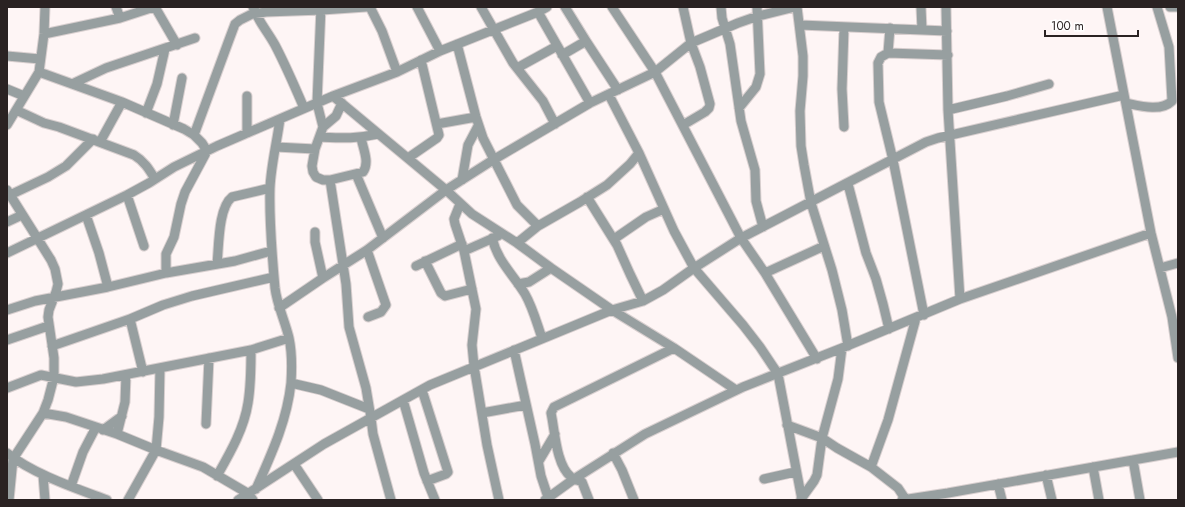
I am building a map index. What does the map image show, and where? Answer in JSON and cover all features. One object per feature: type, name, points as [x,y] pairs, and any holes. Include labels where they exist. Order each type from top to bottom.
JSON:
[{"type":"street","points":[[7,125],[39,72],[44,34],[45,7]]},
{"type":"street","points":[[116,7],[120,18]]},
{"type":"street","points":[[44,34],[120,18],[155,7],[177,45]]},
{"type":"street","points":[[194,135],[235,24],[240,20],[254,10],[276,11],[366,7]]},
{"type":"street","points":[[370,7],[382,31],[397,72]]},
{"type":"street","points":[[417,7],[440,51]]},
{"type":"street","points":[[481,7],[517,68],[543,101],[555,124]]},
{"type":"street","points":[[7,253],[127,196],[174,167],[207,151],[304,108],[397,72],[440,51],[538,12],[547,7]]},
{"type":"street","points":[[565,7],[618,90]]},
{"type":"street","points":[[612,7],[655,72],[742,238],[817,359]]},
{"type":"street","points":[[683,7],[691,43],[700,67],[709,108],[683,124]]},
{"type":"street","points":[[721,7],[730,44],[743,131],[753,161],[756,181],[756,201],[763,227]]},
{"type":"street","points":[[279,308],[384,238],[446,190],[493,160],[590,103],[655,72],[691,43],[726,28],[757,12],[796,7],[800,25],[803,56],[800,111],[804,165],[811,203],[842,310],[845,347],[822,438],[817,475],[802,499]]},
{"type":"street","points":[[921,7],[922,30]]},
{"type":"street","points":[[946,7],[948,110],[951,135],[960,299]]},
{"type":"street","points":[[1107,7],[1151,233],[1175,317],[1178,358]]},
{"type":"street","points":[[238,500],[253,494],[294,464],[370,413],[403,400],[474,366],[542,338],[612,310],[643,301],[663,290],[694,268],[742,238],[932,140],[1125,99],[1149,107],[1162,106],[1170,103],[1172,101],[1169,47],[1157,7]]},
{"type":"street","points":[[1170,7],[1178,7]]},
{"type":"street","points":[[321,9],[317,103],[323,127],[315,150],[312,166],[316,177],[323,180],[330,180],[363,172],[366,169],[366,156],[361,138]]},
{"type":"street","points":[[254,10],[275,45],[304,108]]},
{"type":"street","points":[[538,12],[590,103]]},
{"type":"street","points":[[739,108],[759,81],[760,74],[757,12]]},
{"type":"street","points":[[800,25],[844,28],[890,28],[947,31]]},
{"type":"street","points":[[844,28],[842,89],[844,127]]},
{"type":"street","points":[[888,53],[890,28]]},
{"type":"street","points":[[72,84],[106,68],[195,38]]},
{"type":"street","points":[[562,55],[586,41]]},
{"type":"street","points":[[457,44],[477,121],[493,160],[517,205],[538,226]]},
{"type":"street","points":[[517,68],[557,46]]},
{"type":"street","points":[[146,113],[156,84],[165,49]]},
{"type":"street","points":[[871,467],[888,420],[920,316],[893,160],[881,115],[878,91],[878,63],[881,57],[888,53],[948,55]]},
{"type":"street","points":[[7,56],[40,59]]},
{"type":"street","points":[[408,158],[437,138],[439,135],[421,60]]},
{"type":"street","points":[[39,72],[122,102],[184,129],[194,135],[207,151]]},
{"type":"street","points":[[173,125],[182,78]]},
{"type":"street","points":[[948,110],[1049,84]]},
{"type":"street","points":[[7,89],[24,96]]},
{"type":"street","points":[[609,95],[639,152],[674,231],[694,268],[743,325],[778,374],[802,499]]},
{"type":"street","points":[[247,96],[247,133]]},
{"type":"street","points":[[333,96],[446,190],[472,214],[517,243],[612,310],[674,348],[736,390]]},
{"type":"street","points":[[9,500],[10,456],[43,413],[54,377],[54,358],[48,326],[49,310],[58,284],[55,269],[38,238],[8,192],[48,177],[66,166],[96,140],[122,102]]},
{"type":"street","points":[[323,127],[336,116],[342,103]]},
{"type":"street","points":[[16,110],[44,123],[96,140],[140,159],[147,166],[155,179]]},
{"type":"street","points":[[253,494],[279,437],[291,383],[292,366],[289,338],[275,290],[271,251],[270,188],[280,119]]},
{"type":"street","points":[[437,124],[477,121]]},
{"type":"street","points":[[462,180],[468,145],[477,121]]},
{"type":"street","points":[[320,137],[361,138],[378,134]]},
{"type":"street","points":[[276,147],[315,150]]},
{"type":"street","points":[[166,273],[166,254],[174,237],[185,192],[207,151]]},
{"type":"street","points":[[517,243],[538,226],[607,185],[630,164],[639,152]]},
{"type":"street","points":[[356,174],[384,238]]},
{"type":"street","points":[[330,180],[346,284],[349,327],[366,388],[372,434],[391,500]]},
{"type":"street","points":[[848,184],[866,253],[884,304],[889,329]]},
{"type":"street","points":[[217,264],[223,210],[228,200],[232,197],[270,188]]},
{"type":"street","points":[[127,196],[144,246]]},
{"type":"street","points":[[587,198],[614,238],[643,301]]},
{"type":"street","points":[[460,204],[454,219],[464,247],[476,309],[472,345],[474,366],[487,445],[499,500]]},
{"type":"street","points":[[614,238],[646,217],[664,209]]},
{"type":"street","points":[[7,222],[22,215]]},
{"type":"street","points":[[86,215],[99,253],[108,287]]},
{"type":"street","points":[[315,232],[315,242],[323,278]]},
{"type":"street","points":[[514,350],[541,476],[548,499],[574,479],[645,434],[736,390],[817,359],[960,299],[1151,233]]},
{"type":"street","points":[[416,266],[425,261],[503,234]]},
{"type":"street","points":[[492,238],[499,258],[529,302],[542,338]]},
{"type":"street","points":[[765,273],[824,246]]},
{"type":"street","points":[[367,250],[386,305],[381,312],[368,317]]},
{"type":"street","points":[[7,310],[35,301],[108,287],[166,273],[235,261],[271,251]]},
{"type":"street","points":[[425,261],[441,293],[445,296],[472,290]]},
{"type":"street","points":[[1160,268],[1178,263]]},
{"type":"street","points":[[518,284],[529,282],[551,268]]},
{"type":"street","points":[[52,346],[130,320],[163,305],[192,296],[274,277]]},
{"type":"street","points":[[130,320],[143,372]]},
{"type":"street","points":[[7,340],[48,326]]},
{"type":"street","points":[[7,388],[41,375],[76,382],[143,372],[251,350],[289,338]]},
{"type":"street","points":[[589,500],[582,482],[574,479],[566,472],[560,460],[551,413],[554,407],[674,348]]},
{"type":"street","points":[[217,476],[237,439],[246,410],[250,384],[251,350]]},
{"type":"street","points":[[206,424],[209,358]]},
{"type":"street","points":[[128,500],[156,450],[160,417],[160,368]]},
{"type":"street","points":[[117,434],[125,402],[126,375]]},
{"type":"street","points":[[291,383],[321,390],[370,413]]},
{"type":"street","points":[[422,390],[448,472],[427,481]]},
{"type":"street","points":[[403,400],[427,481],[435,500]]},
{"type":"street","points":[[482,413],[526,405]]},
{"type":"street","points":[[43,413],[66,417],[192,462],[253,494]]},
{"type":"street","points":[[71,486],[83,452],[99,428],[122,416]]},
{"type":"street","points":[[787,425],[822,438],[871,467],[898,488],[905,500],[949,497],[998,484],[1178,452]]},
{"type":"street","points":[[539,461],[556,434]]},
{"type":"street","points":[[535,444],[560,460]]},
{"type":"street","points":[[614,453],[634,500]]},
{"type":"street","points":[[10,456],[43,475],[107,500]]},
{"type":"street","points":[[1133,460],[1140,500]]},
{"type":"street","points":[[294,464],[318,500]]},
{"type":"street","points":[[1093,468],[1098,500]]},
{"type":"street","points":[[764,479],[796,472]]},
{"type":"street","points":[[43,475],[45,500]]},
{"type":"street","points":[[1046,475],[1052,500]]},
{"type":"street","points":[[998,484],[1002,500]]}]
